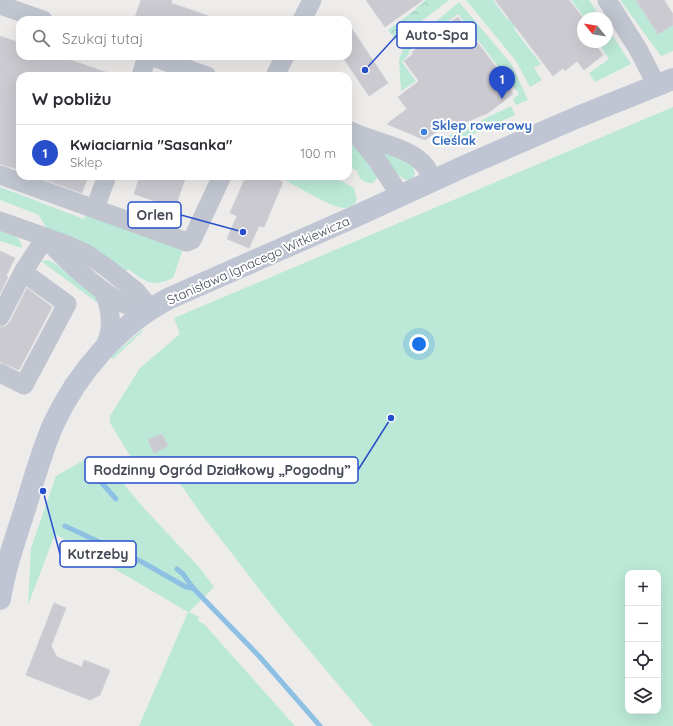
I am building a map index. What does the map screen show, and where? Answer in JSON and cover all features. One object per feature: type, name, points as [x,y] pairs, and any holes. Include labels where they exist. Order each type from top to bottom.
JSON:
[{"type":"street","points":[[304,16],[312,0]]},
{"type":"street","points":[[607,0],[635,44],[665,82]]},
{"type":"street","points":[[0,5],[32,16]]},
{"type":"street","points":[[142,72],[147,60]]},
{"type":"street","points":[[160,60],[195,72]]},
{"type":"street","points":[[277,72],[282,60]]},
{"type":"street","name":"Stanisława Ignacego Witkiewicza","points":[[0,599],[5,560],[54,425],[71,392],[100,354],[120,333],[151,309],[170,298],[460,168],[578,117],[665,82]]},
{"type":"street","points":[[353,133],[411,155],[425,166],[432,181]]},
{"type":"street","points":[[353,133],[377,160],[400,195]]},
{"type":"street","points":[[0,175],[187,242],[192,240],[220,180]]},
{"type":"street","points":[[95,208],[106,180]]},
{"type":"street","points":[[0,221],[76,248],[91,256],[136,291],[151,309]]},
{"type":"street","points":[[45,238],[54,248],[103,291],[133,308],[145,310],[151,309]]},
{"type":"street","points":[[0,318],[23,272],[45,238]]},
{"type":"street","points":[[0,373],[24,385],[67,304],[23,272]]},
{"type":"street","points":[[100,354],[108,341],[111,325],[109,306],[103,291]]},
{"type":"green space","points":[[426,0],[449,0],[424,19],[416,8]]},
{"type":"green space","points":[[428,0],[436,10],[396,40],[388,30]]},
{"type":"green space","points":[[466,0],[493,0],[507,19],[518,11],[525,20],[514,29],[541,64],[534,68],[542,80],[530,87],[516,61]]},
{"type":"green space","points":[[571,0],[589,0],[597,12],[580,12]]},
{"type":"green space","points":[[620,0],[636,0],[658,34],[673,25],[673,51],[661,56]]},
{"type":"green space","points":[[459,2],[512,65],[528,100],[516,105],[513,99],[519,94],[458,14],[408,52],[410,53],[402,62],[416,81],[401,91],[399,60],[403,49]]},
{"type":"green space","points":[[613,36],[631,64],[595,82],[589,73],[609,59],[602,48],[613,48]]},
{"type":"green space","points":[[511,106],[515,115],[448,146],[432,144]]},
{"type":"green space","points":[[673,107],[673,726],[373,726],[277,612],[202,515],[166,464],[141,474],[110,423],[110,416],[140,368],[180,334],[174,318]]},
{"type":"green space","points":[[352,142],[357,146],[378,176],[373,183],[368,183],[360,179],[357,171],[352,168]]},
{"type":"green space","points":[[380,149],[412,164],[415,173],[413,179],[407,181],[396,173]]},
{"type":"green space","points":[[285,180],[340,180],[354,188],[357,200],[354,205],[350,207],[339,207],[332,205]]},
{"type":"green space","points":[[0,187],[84,219],[87,211],[183,249],[173,278],[160,283],[149,282],[128,269],[123,275],[46,228],[39,215],[0,200]]},
{"type":"green space","points":[[0,231],[11,234],[20,240],[22,248],[0,241]]},
{"type":"green space","points":[[48,260],[56,264],[96,295],[99,304],[41,261]]},
{"type":"green space","points":[[143,329],[142,332],[113,359],[111,357]]},
{"type":"green space","points":[[84,460],[111,469],[143,507],[199,567],[214,587],[189,612],[199,617],[198,621],[204,624],[295,726],[139,726],[188,612],[55,534],[28,605],[31,548],[56,476]]},
{"type":"building","points":[[141,0],[172,0],[171,3],[208,16],[135,16]]},
{"type":"building","points":[[366,0],[423,0],[385,27]]},
{"type":"building","points":[[495,0],[569,0],[578,12],[577,12],[577,48],[598,48],[603,55],[584,70],[577,61],[565,71],[563,68],[553,76]]},
{"type":"building","points":[[636,0],[664,0],[673,14],[673,25],[658,34]]},
{"type":"building","points":[[458,17],[509,84],[507,86],[513,94],[488,113],[449,129],[446,125],[425,140],[387,124],[407,109],[398,97],[419,81],[404,61],[413,54],[412,52]]},
{"type":"building","points":[[352,29],[388,83],[369,96],[345,60],[352,60]]},
{"type":"building","points":[[0,36],[16,42],[16,60],[71,60],[105,72],[16,72],[16,169],[0,164]]},
{"type":"building","points":[[46,180],[87,180],[82,193]]},
{"type":"building","points":[[139,180],[185,180],[175,208],[134,194]]},
{"type":"building","points":[[244,180],[278,180],[283,182],[264,227],[259,226],[249,248],[227,239],[237,216],[230,213]]},
{"type":"building","points":[[0,251],[15,258],[0,293]]},
{"type":"building","points":[[27,288],[52,307],[19,370],[0,362],[0,328],[6,326],[10,322]]},
{"type":"building","points":[[162,434],[168,446],[154,453],[148,440]]},
{"type":"building","points":[[54,603],[66,608],[51,646],[57,657],[82,667],[84,660],[110,670],[100,695],[90,700],[26,675]]},
{"type":"waterway","points":[[93,473],[116,499]]},
{"type":"waterway","points":[[65,526],[142,562],[186,587],[193,588]]},
{"type":"waterway","points":[[177,569],[183,574],[193,588],[259,656],[320,726]]},
{"type":"place","name":"Auto-Spa","points":[[365,70]]},
{"type":"place","name":"Kwiaciarnia \"Sasanka\"","points":[[502,99]]},
{"type":"place","name":"Sklep rowerowy Cieślak","points":[[424,132]]},
{"type":"place","name":"Orlen","points":[[243,232]]},
{"type":"place","name":"Rodzinny Ogród Działkowy „Pogodny”","points":[[391,418]]},
{"type":"place","name":"Kutrzeby","points":[[43,491]]}]
